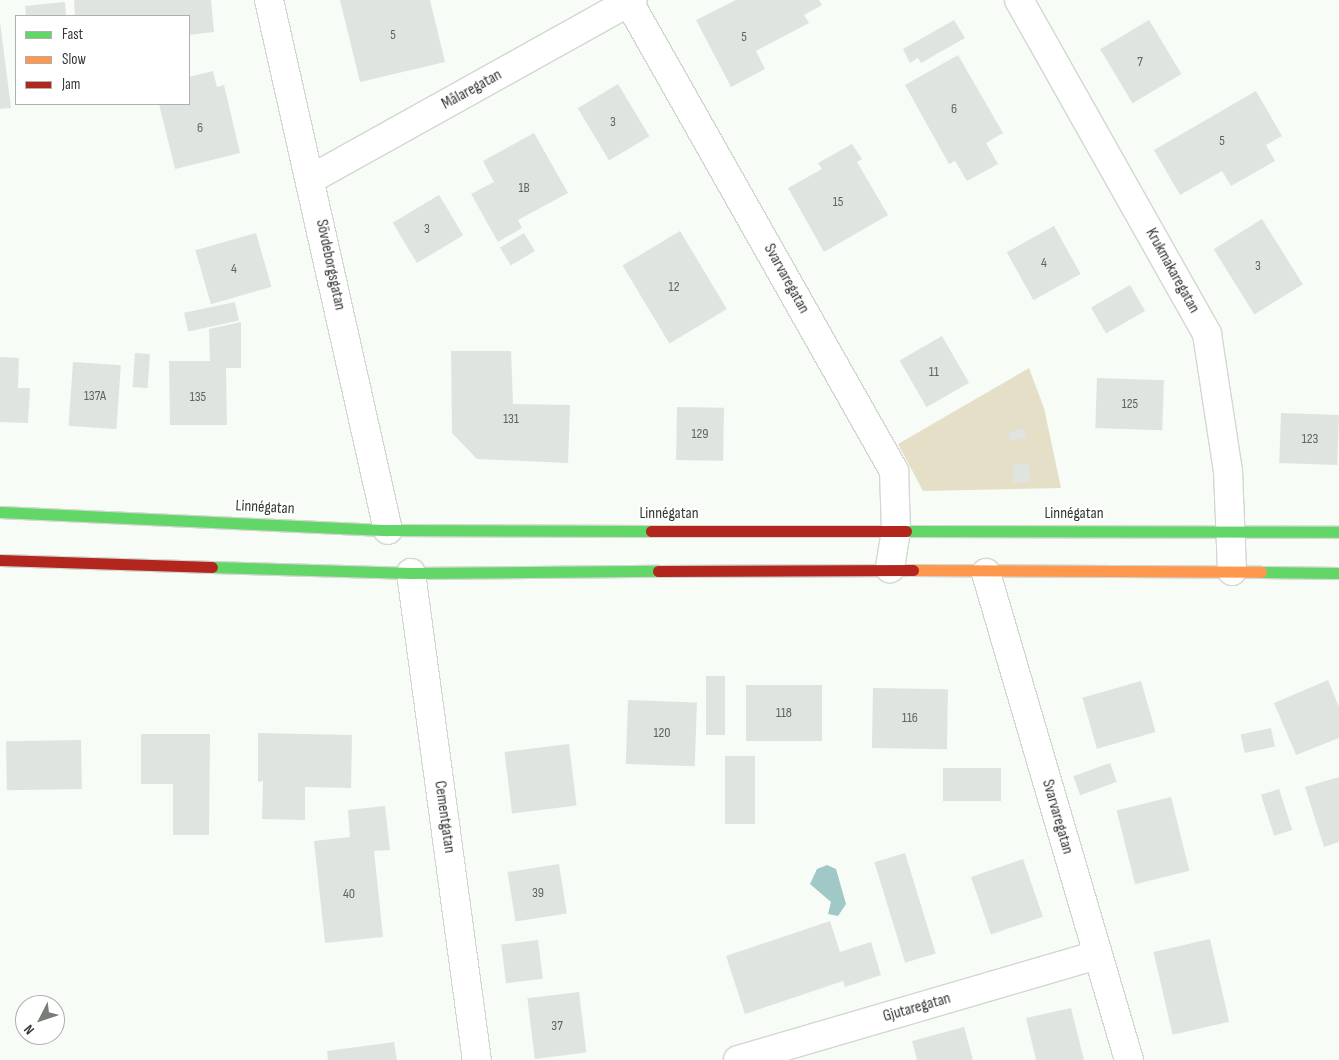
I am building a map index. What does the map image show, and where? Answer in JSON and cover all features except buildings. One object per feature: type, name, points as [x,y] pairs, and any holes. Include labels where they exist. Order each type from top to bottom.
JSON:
[{"type":"street","name":"Sövdeborgsgatan","points":[[268,0],[311,180],[388,530]]},
{"type":"street","name":"Krukmakaregatan","points":[[1019,0],[1208,334],[1228,471],[1232,571]]},
{"type":"street","name":"Målaregatan","points":[[311,180],[631,1]]},
{"type":"street","name":"Svarvaregatan","points":[[631,1],[894,471],[896,530],[890,569]]},
{"type":"street","name":"Linnégatan","points":[[0,512],[388,530],[1339,532]]},
{"type":"street","points":[[0,560],[411,573],[890,569],[986,573],[1100,569],[1339,573]]},
{"type":"street","name":"Cementgatan","points":[[411,573],[477,1060]]},
{"type":"street","name":"Svarvaregatan","points":[[986,573],[1129,1060]]},
{"type":"street","name":"Gjutaregatan","points":[[738,1060],[1097,955]]},
{"type":"shaded area","points":[[1029,368],[1044,408],[1061,488],[923,491],[898,444]]},
{"type":"water","points":[[827,865],[836,869],[846,904],[838,916],[828,914],[831,902],[810,884],[817,869]]},
{"type":"traffic: fast","points":[[0,512],[388,530],[651,531]]},
{"type":"traffic: fast","points":[[906,531],[1339,532]]},
{"type":"traffic: fast","points":[[212,567],[411,573],[658,571]]},
{"type":"traffic: fast","points":[[1261,572],[1339,573]]},
{"type":"traffic: slow","points":[[913,570],[1261,572]]},
{"type":"traffic: jam","points":[[651,531],[906,531]]},
{"type":"traffic: jam","points":[[0,560],[212,567]]},
{"type":"traffic: jam","points":[[658,571],[913,570]]}]
